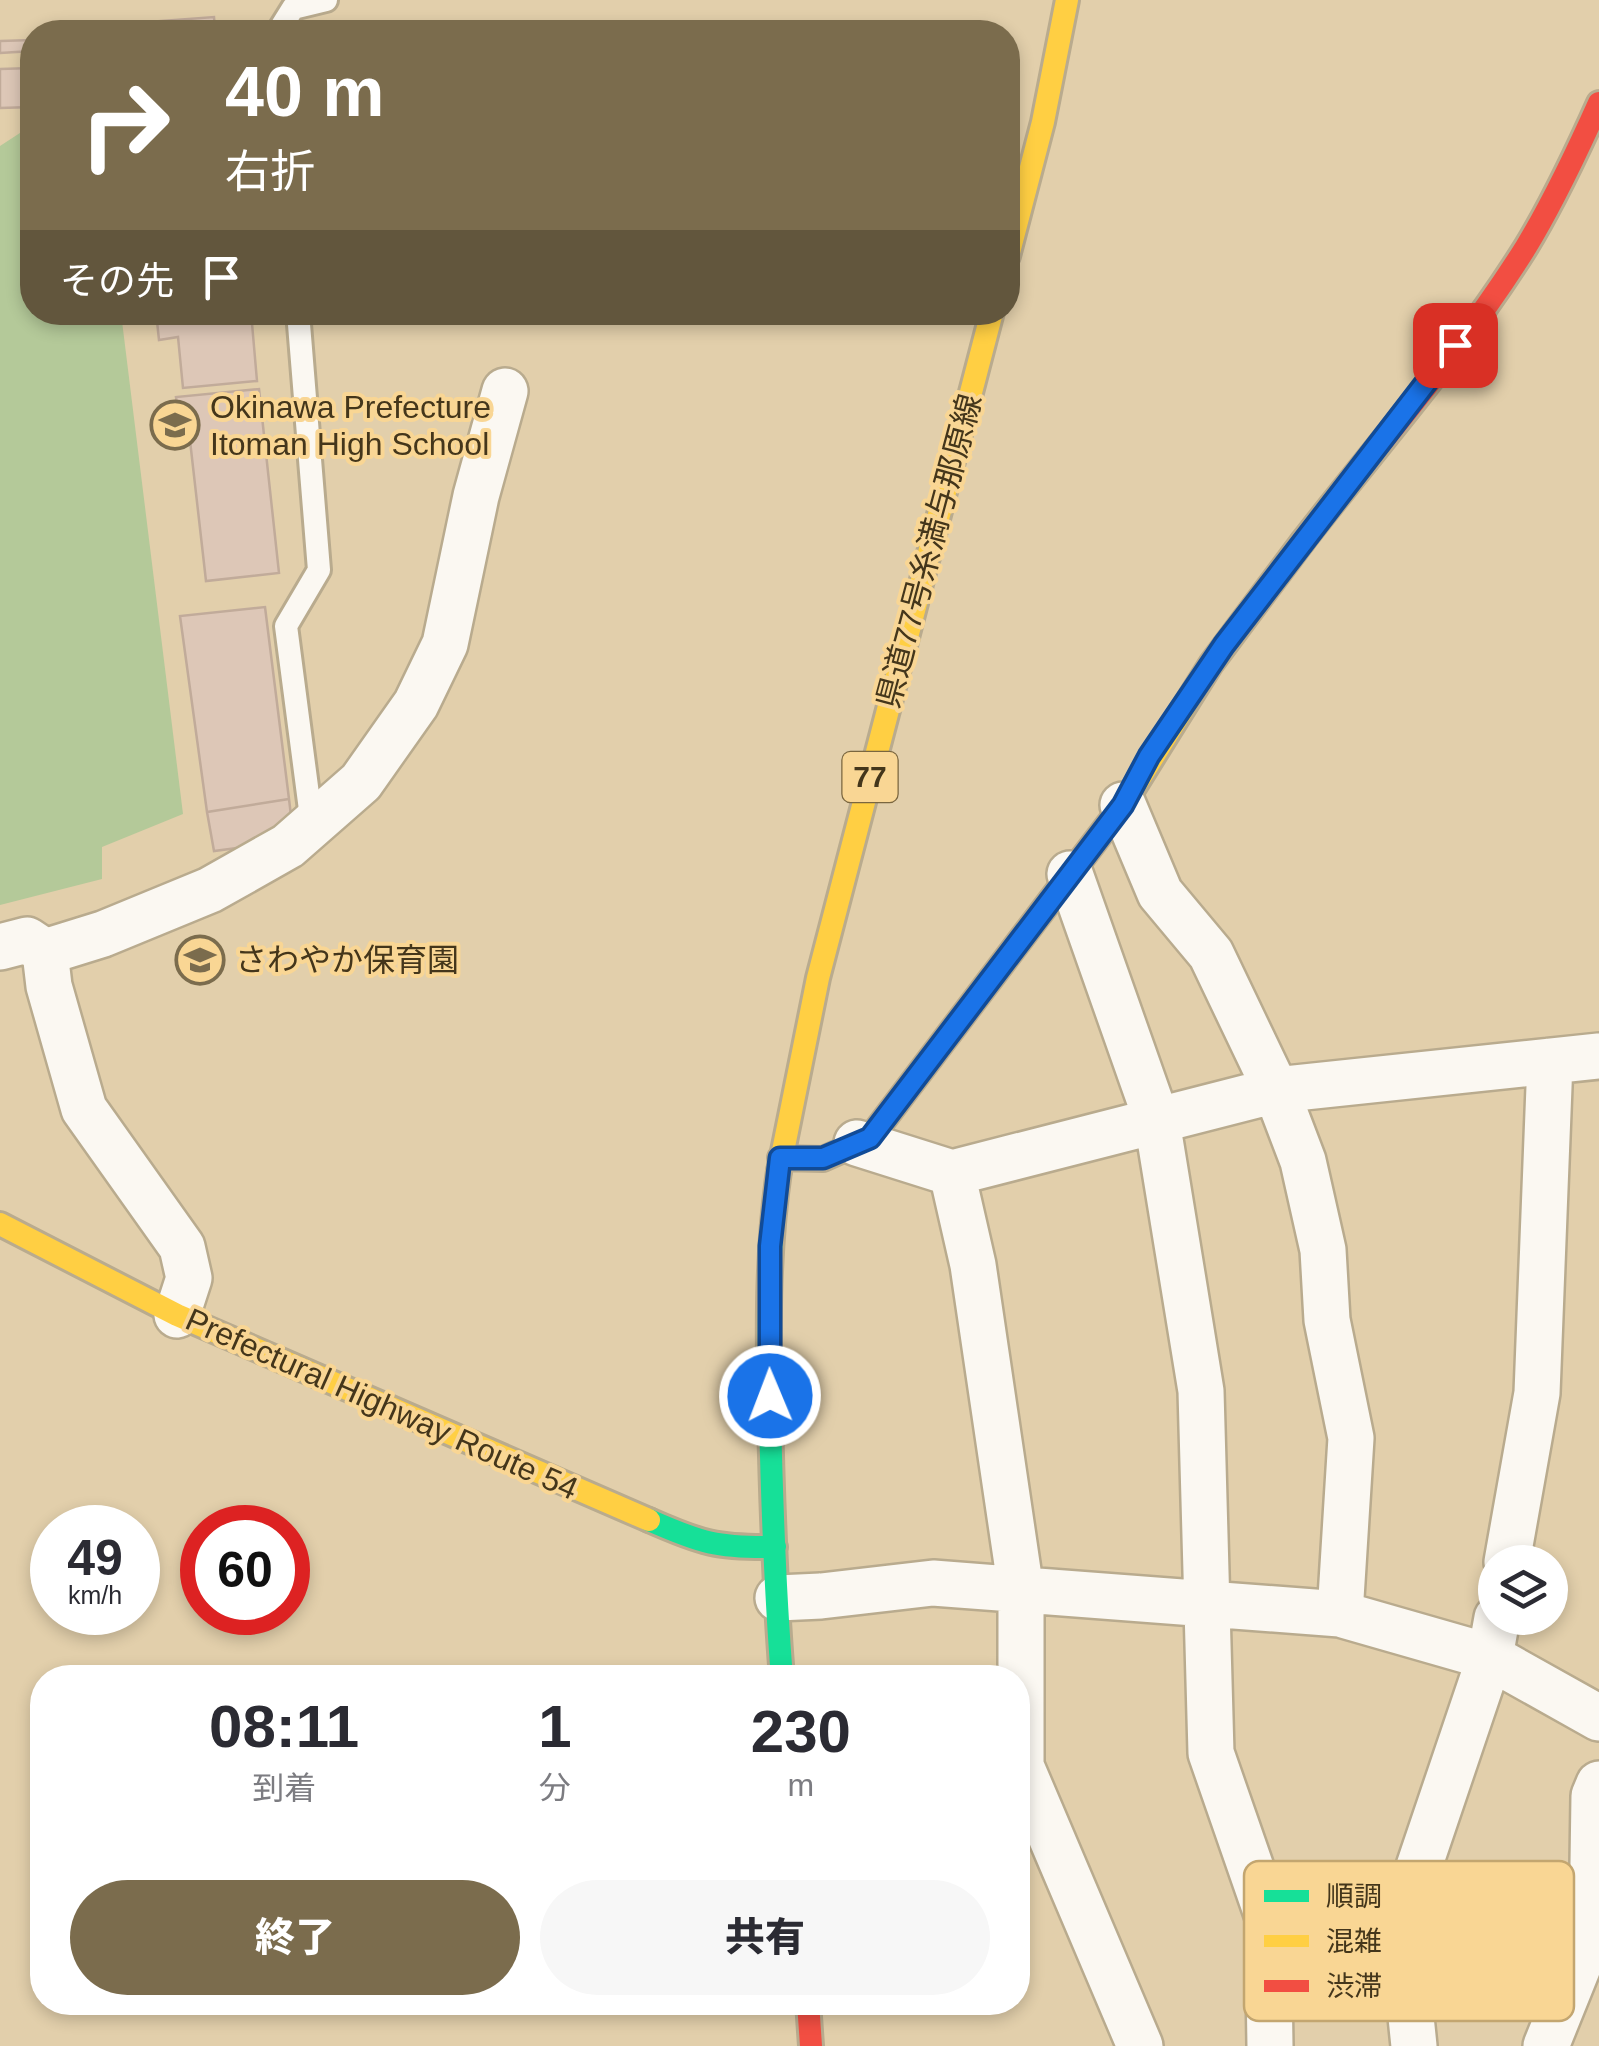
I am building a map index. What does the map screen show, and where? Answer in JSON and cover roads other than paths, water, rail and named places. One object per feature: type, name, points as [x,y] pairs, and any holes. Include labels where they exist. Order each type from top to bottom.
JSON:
[{"type":"main road","points":[[1020,210],[1043,122],[1067,0]]},
{"type":"main road","points":[[780,1158],[823,1158],[870,1138],[1123,805],[1149,756],[1224,645],[1516,262],[1572,164],[1599,104]]},
{"type":"main road","name":"県道77号糸満与那原線","points":[[781,1665],[774,1547],[770,1246],[780,1158],[794,1076],[818,978],[989,325]]},
{"type":"main road","name":"Prefectural Highway Route 54","points":[[0,1224],[177,1315],[704,1544],[774,1547]]},
{"type":"main road","points":[[809,2015],[811,2046]]},
{"type":"street","points":[[45,952],[103,934],[210,890],[288,846],[362,782],[416,704],[445,644],[476,496],[505,391]]},
{"type":"street","points":[[1123,805],[1160,893],[1211,954],[1276,1090],[1303,1161],[1323,1250],[1326,1320],[1351,1438],[1340,1614]]},
{"type":"street","points":[[1070,874],[1157,1121],[1201,1391],[1212,1753],[1249,1861]]},
{"type":"street","points":[[0,947],[27,940],[45,952],[50,986],[84,1109],[182,1247],[188,1278],[177,1315]]},
{"type":"street","points":[[857,1144],[952,1173],[1276,1090],[1599,1056]]},
{"type":"street","points":[[1510,1545],[1537,1393],[1550,1061]]},
{"type":"street","points":[[952,1173],[974,1265],[1021,1591],[1021,1665]]},
{"type":"street","points":[[778,1598],[933,1583],[1340,1614],[1494,1638],[1599,1718]]},
{"type":"street","points":[[1420,1861],[1494,1638]]},
{"type":"street","points":[[1574,1977],[1592,1932],[1594,1796],[1599,1784]]},
{"type":"street","points":[[1030,1787],[1140,2046]]},
{"type":"street","points":[[1270,2021],[1270,2046]]},
{"type":"street","points":[[1411,2021],[1414,2046]]},
{"type":"street","points":[[1546,2046],[1556,2021]]},
{"type":"lane","points":[[286,20],[293,8],[326,0]]},
{"type":"lane","points":[[299,325],[319,570],[286,626],[312,825]]},
{"type":"place","name":"Okinawa Prefecture Itoman High School","points":[[175,425]]},
{"type":"place","name":"さわやか保育園","points":[[200,960]]}]
